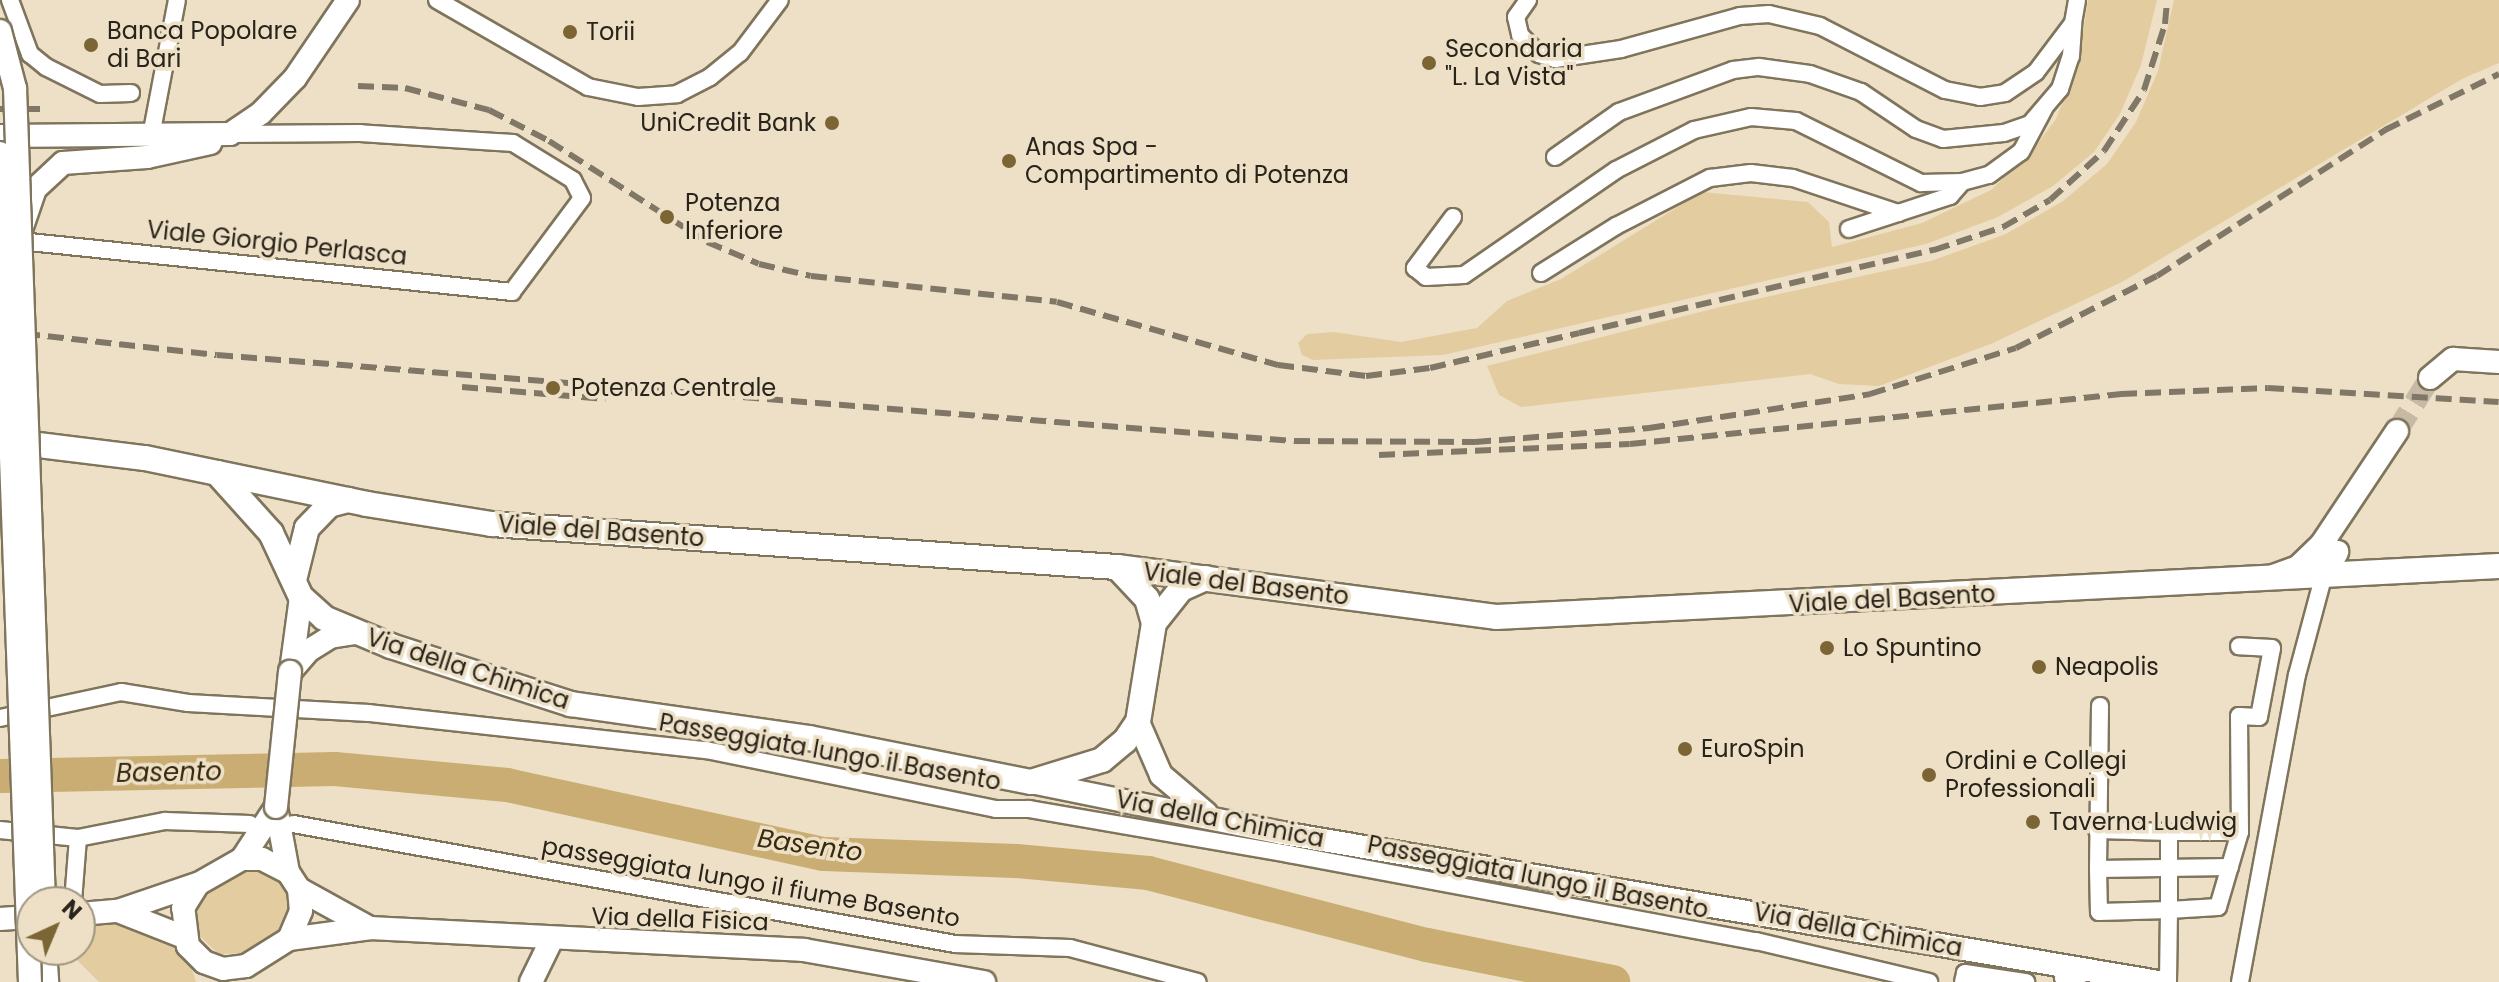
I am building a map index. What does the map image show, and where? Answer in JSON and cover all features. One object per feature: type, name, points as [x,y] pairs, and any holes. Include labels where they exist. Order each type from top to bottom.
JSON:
[{"type":"main road","name":"Viale del Basento","points":[[0,441],[62,444],[348,500],[492,524],[1117,567],[1496,617],[2267,578],[2343,562],[2499,566]]},
{"type":"main road","points":[[217,473],[257,513],[298,586]]},
{"type":"main road","points":[[298,586],[307,528],[329,505],[348,500]]},
{"type":"main road","points":[[1031,782],[1102,760],[1138,722],[1154,623],[1147,599],[1117,567]]},
{"type":"main road","points":[[1154,623],[1181,589],[1208,577]]},
{"type":"main road","name":"Via della Chimica","points":[[298,586],[324,618],[356,633],[571,704],[809,738],[1031,782]]},
{"type":"street","points":[[10,0],[30,54],[46,67],[75,86],[100,94],[131,93]]},
{"type":"street","points":[[151,136],[177,0]]},
{"type":"street","points":[[30,234],[35,189],[63,163],[185,152],[230,134],[261,113],[295,78],[348,0]]},
{"type":"street","points":[[437,0],[588,87],[638,97],[677,94],[710,77],[740,53],[780,0]]},
{"type":"street","points":[[1528,0],[1516,17],[1531,49],[1563,60],[1740,16],[1783,15],[1854,42],[1945,90],[1980,97],[2005,93],[2027,81],[2073,23]]},
{"type":"street","points":[[1555,157],[1619,112],[1733,70],[1759,67],[1810,74],[1861,92],[1916,129],[1943,139],[2004,133],[2030,124],[2060,89],[2071,56],[2077,0]]},
{"type":"street","points":[[0,31],[15,88],[30,234],[44,886]]},
{"type":"street","points":[[1453,217],[1415,268],[1426,277],[1443,280],[1464,275],[1616,170],[1694,130],[1751,117],[1796,121],[1921,183],[1962,182],[1989,175],[2021,152],[2044,109]]},
{"type":"street","name":"Viale Giorgio Perlasca","points":[[0,240],[30,234],[512,292],[582,198],[580,186],[541,156],[498,141],[360,133],[230,134]]},
{"type":"street","points":[[0,136],[230,134]]},
{"type":"street","points":[[0,153],[30,982]]},
{"type":"street","points":[[1541,273],[1616,226],[1710,178],[1751,173],[1793,178],[1898,213]]},
{"type":"street","points":[[1849,229],[1950,196],[1962,182]]},
{"type":"street","points":[[2430,378],[2453,359],[2499,362]]},
{"type":"street","points":[[2240,982],[2316,566],[2335,528],[2397,431]]},
{"type":"street","points":[[2335,528],[2343,562]]},
{"type":"street","points":[[118,911],[190,946],[223,969],[238,974],[289,939],[300,920],[276,807],[298,586]]},
{"type":"street","points":[[290,672],[308,651],[330,637],[356,633]]},
{"type":"street","points":[[2100,706],[2099,912],[2218,907],[2240,832],[2239,716],[2259,717],[2272,648],[2239,646]]},
{"type":"street","name":"Passeggiata lungo il Basento","points":[[0,718],[121,692],[188,703],[369,713],[706,750],[996,809],[1029,809],[1274,851],[1756,941],[1929,982]]},
{"type":"street","points":[[1138,722],[1161,775],[1213,819]]},
{"type":"street","name":"Via della Chimica","points":[[1031,782],[1213,819],[2158,982]]},
{"type":"street","points":[[96,913],[118,911],[198,884],[242,859],[276,807]]},
{"type":"street","points":[[0,830],[78,838],[165,821],[250,824]]},
{"type":"street","name":"passeggiata lungo il fiume Basento","points":[[293,824],[955,944],[1070,948],[1198,982]]},
{"type":"street","points":[[2097,830],[2240,832]]},
{"type":"street","points":[[2168,982],[2169,832]]},
{"type":"street","points":[[74,886],[78,838]]},
{"type":"street","points":[[242,859],[262,859],[371,928]]},
{"type":"street","points":[[2098,869],[2230,867]]},
{"type":"street","points":[[198,884],[183,908],[190,946],[203,982]]},
{"type":"street","points":[[289,939],[371,928]]},
{"type":"street","name":"Via della Fisica","points":[[371,928],[804,950],[984,982]]},
{"type":"street","points":[[531,982],[552,939]]},
{"type":"street","points":[[1963,982],[1965,973],[2026,982]]},
{"type":"street","points":[[2069,982],[2063,978],[2065,973],[2115,982]]},
{"type":"shaded area","points":[[2088,0],[2157,0],[2141,65],[2120,114],[2094,152],[2053,186],[1998,217],[1926,244],[1443,355],[1313,360],[1302,355],[1298,343],[1307,334],[1334,332],[1401,342],[1477,328],[1507,301],[1561,279],[1702,192],[1808,202],[1829,222],[1832,247],[1922,223],[1991,190],[2032,151],[2056,119],[2078,63]]},
{"type":"shaded area","points":[[2174,0],[2499,0],[2499,63],[2462,79],[2122,282],[1993,343],[1879,386],[1839,384],[1810,374],[1521,407],[1499,395],[1487,366],[1720,307],[1931,261],[2006,234],[2063,201],[2107,164],[2136,122],[2158,71]]},
{"type":"shaded area","points":[[244,872],[261,872],[277,880],[287,895],[288,914],[278,931],[243,953],[218,954],[195,931],[197,907],[207,893]]},
{"type":"shaded area","points":[[126,923],[176,945],[189,961],[196,982],[99,982],[83,966],[96,966],[96,924]]},
{"type":"waterway","name":"Basento","points":[[0,776],[335,769],[507,785],[824,854],[1016,861],[1148,873],[1427,945],[1613,982]]},
{"type":"tunnel","points":[[2397,431],[2430,378]]},
{"type":"railway","points":[[358,86],[405,88],[489,110],[549,141],[707,242],[759,264],[811,276],[1057,302],[1278,365],[1366,376],[1430,368],[1934,250],[2003,227],[2050,200],[2104,151],[2144,90],[2165,24],[2167,0]]},
{"type":"railway","points":[[0,331],[217,355],[1294,441],[1475,442],[1649,428],[1870,394],[2016,348],[2157,276],[2385,130],[2499,74]]},
{"type":"railway","points":[[0,109],[45,109]]},
{"type":"railway","points":[[462,387],[605,399]]},
{"type":"railway","points":[[1379,455],[1630,444],[2121,394],[2268,388],[2499,402]]},
{"type":"place","name":"Torii","points":[[570,32]]},
{"type":"place","name":"Banca Popolare di Bari","points":[[91,45]]},
{"type":"place","name":"Secondaria \"L. La Vista\"","points":[[1429,63]]},
{"type":"place","name":"UniCredit Bank","points":[[832,123]]},
{"type":"place","name":"Anas Spa - Compartimento di Potenza","points":[[1009,161]]},
{"type":"place","name":"Potenza Inferiore","points":[[667,217]]},
{"type":"place","name":"Potenza Centrale","points":[[553,388]]},
{"type":"place","name":"Lo Spuntino","points":[[1827,648]]},
{"type":"place","name":"Neapolis","points":[[2039,667]]},
{"type":"place","name":"EuroSpin","points":[[1685,749]]},
{"type":"place","name":"Ordini e Collegi Professionali","points":[[1929,775]]},
{"type":"place","name":"Taverna Ludwig","points":[[2033,822]]}]
